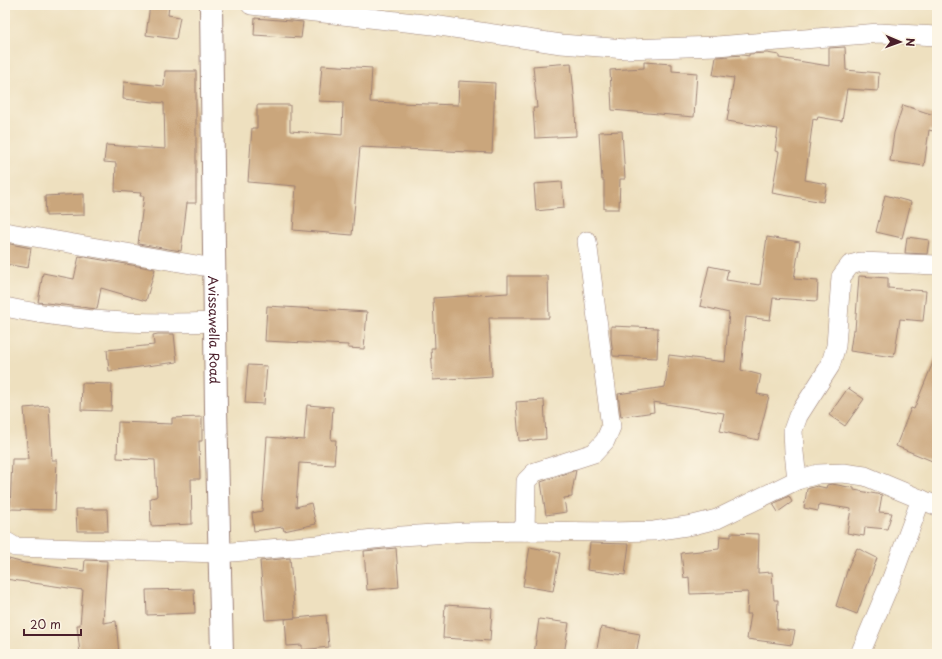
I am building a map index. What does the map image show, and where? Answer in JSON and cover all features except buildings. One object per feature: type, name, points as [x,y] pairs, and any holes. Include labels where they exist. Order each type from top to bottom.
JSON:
[{"type":"main road","name":"Avissawella Road","points":[[211,5],[214,268],[222,654]]},
{"type":"street","points":[[251,5],[433,25],[562,44],[626,49],[717,46],[879,33],[937,36]]},
{"type":"street","points":[[5,232],[214,268]]},
{"type":"street","points":[[525,530],[526,481],[535,472],[594,453],[605,441],[611,427],[587,241]]},
{"type":"street","points":[[797,480],[793,430],[798,416],[830,366],[836,346],[842,278],[850,265],[861,262],[937,265]]},
{"type":"street","points":[[5,307],[71,319],[110,322],[146,324],[215,322]]},
{"type":"street","points":[[5,541],[15,547],[219,553],[402,536],[525,530],[610,532],[654,531],[693,525],[717,519],[797,480],[818,474],[842,473],[865,476],[929,502],[892,578],[860,654]]}]
